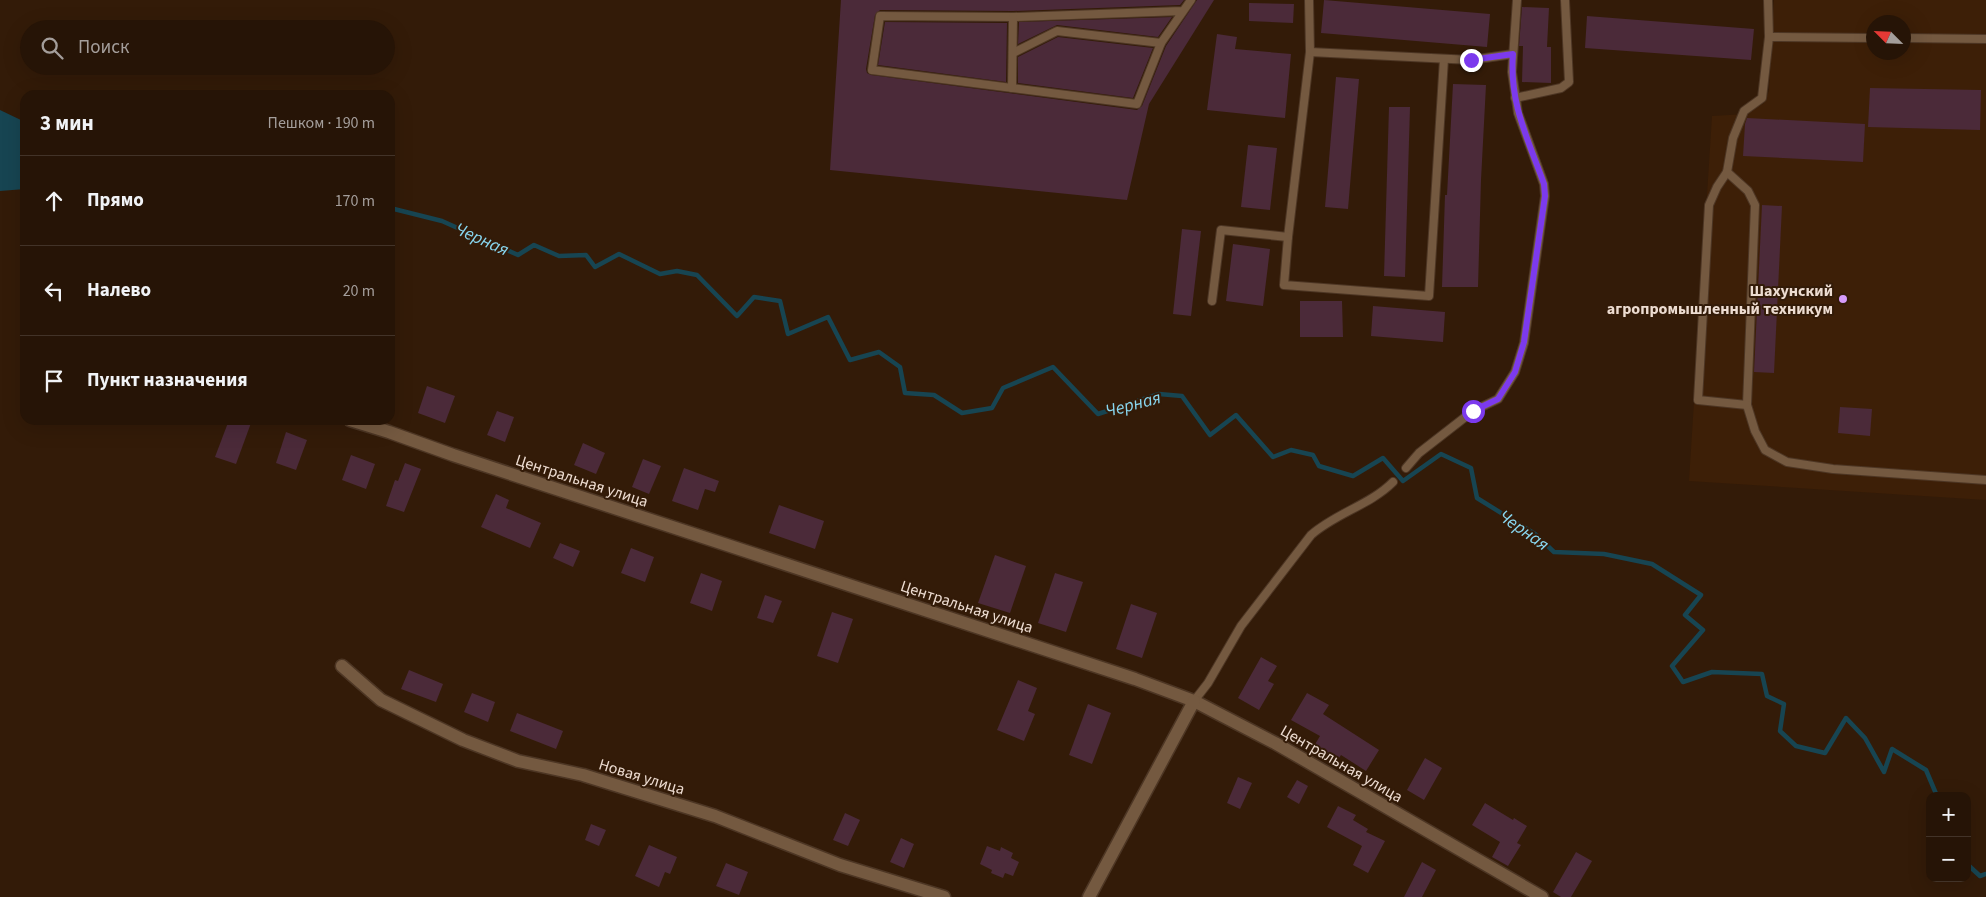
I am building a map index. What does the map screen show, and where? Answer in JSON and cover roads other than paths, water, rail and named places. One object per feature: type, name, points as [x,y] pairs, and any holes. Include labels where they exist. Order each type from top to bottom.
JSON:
[{"type":"street","name":"Центральная улица","points":[[365,425],[1126,676],[1194,701],[1276,743],[1542,897]]},
{"type":"street","name":"Новая улица","points":[[342,666],[381,700],[463,740],[518,761],[584,775],[715,816],[840,865],[944,897]]},
{"type":"street","points":[[1089,897],[1194,701]]},
{"type":"lane","points":[[1182,11],[1013,17],[880,16],[872,70],[1137,104],[1161,43],[1191,0]]},
{"type":"lane","points":[[1309,0],[1310,52],[1284,286],[1429,296],[1444,58]]},
{"type":"lane","points":[[1406,468],[1420,453],[1473,411],[1498,399],[1515,372],[1524,342],[1545,196],[1544,184],[1518,113],[1512,72],[1517,0]]},
{"type":"lane","points":[[1516,98],[1561,88],[1569,82],[1565,0]]},
{"type":"lane","points":[[1747,405],[1698,400],[1709,205],[1717,187],[1727,172],[1733,138],[1744,111],[1762,98],[1769,37],[1768,0],[1760,0]]},
{"type":"lane","points":[[1012,88],[1013,17]]},
{"type":"lane","points":[[1013,53],[1056,30],[1161,43]]},
{"type":"lane","points":[[1769,37],[1866,38]]},
{"type":"lane","points":[[1911,38],[1986,39]]},
{"type":"lane","points":[[1310,52],[1471,60],[1513,54]]},
{"type":"lane","points":[[1727,172],[1748,191],[1755,205],[1747,405],[1755,431],[1765,450],[1787,462],[1833,469],[1986,480]]},
{"type":"lane","points":[[1212,301],[1221,230],[1288,237]]},
{"type":"lane","points":[[1194,701],[1208,682],[1241,626],[1311,535],[1324,524],[1382,493],[1393,482]]},
{"type":"water","points":[[0,110],[20,120],[20,189],[0,191]]},
{"type":"waterway","name":"Черная","points":[[395,209],[442,221],[518,255],[534,245],[559,256],[586,255],[595,267],[619,254],[660,274],[677,271],[697,275],[737,316],[754,297],[780,301],[788,334],[828,317],[850,360],[879,352],[900,367],[905,393],[934,395],[962,413],[992,408],[1003,388],[1053,367],[1098,414],[1159,394],[1182,396],[1210,435],[1236,415],[1273,457],[1291,450],[1313,455],[1319,466],[1353,476],[1383,458],[1403,481],[1441,454],[1471,468],[1477,498],[1535,534],[1554,552],[1604,554],[1652,564],[1701,595],[1685,615],[1703,630],[1672,666],[1683,682],[1712,672],[1762,674],[1767,696],[1784,704],[1780,731],[1796,746],[1825,753],[1846,718],[1865,738],[1884,772],[1892,749],[1926,770],[1935,792]]},
{"type":"waterway","name":"Черная","points":[[1971,868],[1980,876],[1986,874]]},
{"type":"place","name":"Шахунский агропромышленный техникум","points":[[1843,299]]}]
